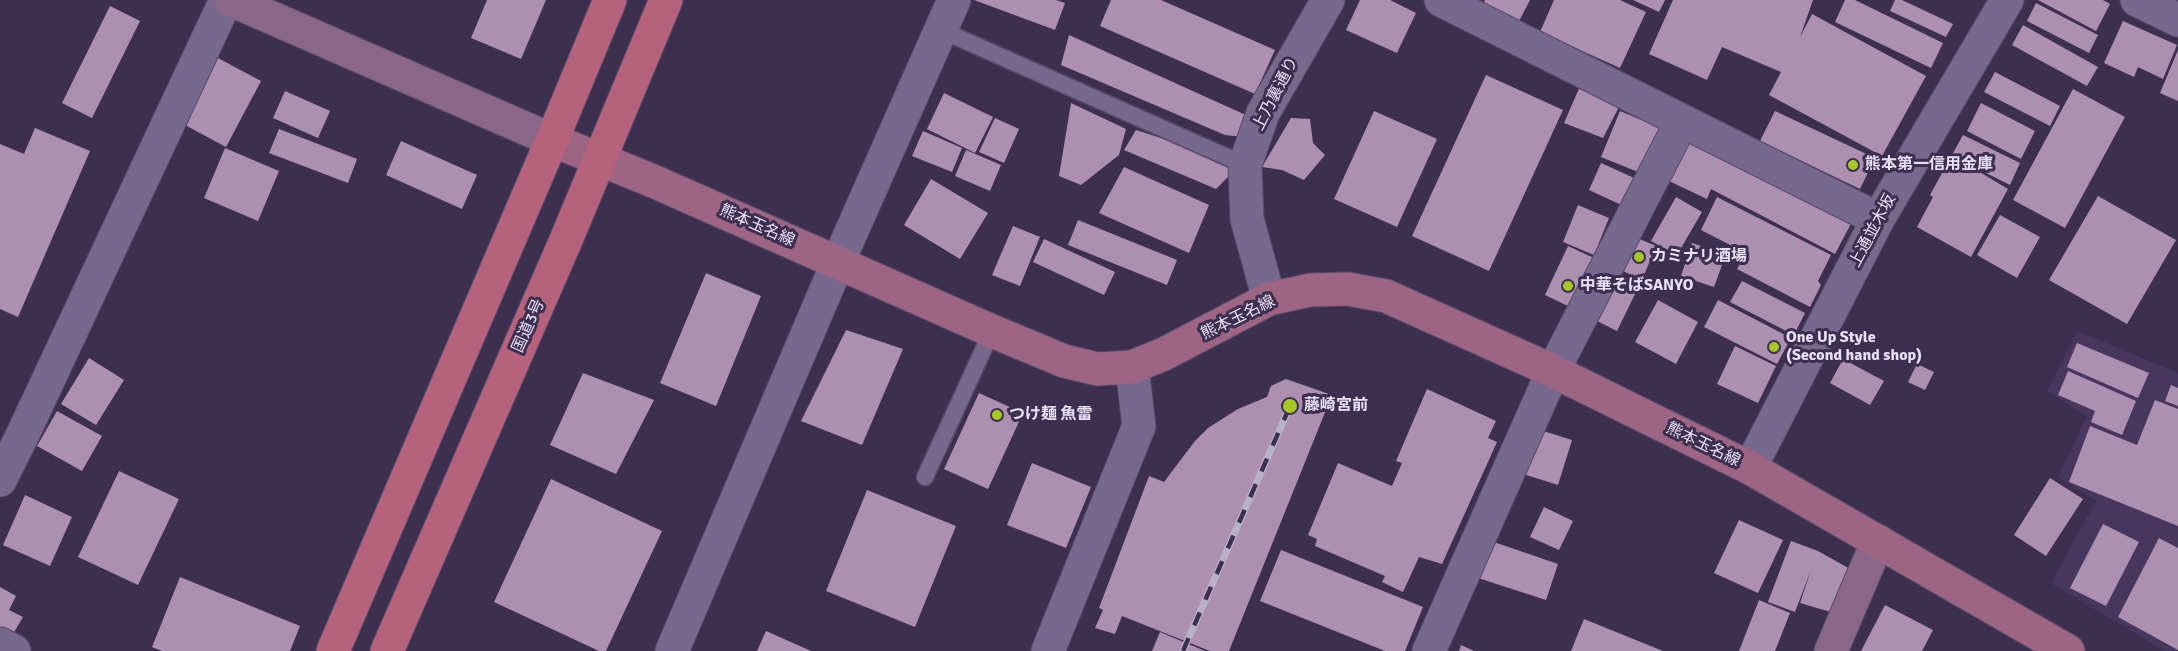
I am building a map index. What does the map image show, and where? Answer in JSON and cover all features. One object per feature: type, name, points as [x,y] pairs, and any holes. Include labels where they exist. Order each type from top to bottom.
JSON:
[{"type":"highway","points":[[333,651],[610,0]]},
{"type":"highway","name":"国道3号","points":[[387,651],[601,159],[666,0]]},
{"type":"main road","name":"熊本玉名線","points":[[552,140],[601,159],[992,331],[1064,361],[1097,369],[1132,367],[1164,354],[1269,299],[1310,290],[1348,289],[1386,296],[1553,372],[1750,468],[2068,651]]},
{"type":"street","points":[[0,480],[12,429],[226,0]]},
{"type":"street","points":[[231,0],[552,140]]},
{"type":"street","points":[[672,651],[838,262],[954,0]]},
{"type":"street","name":"上乃裏通り","points":[[1269,299],[1247,219],[1245,165],[1263,113],[1328,0]]},
{"type":"street","points":[[1441,0],[1878,219]]},
{"type":"street","name":"上通並木坂","points":[[1750,468],[1878,219],[2007,0]]},
{"type":"street","points":[[2137,0],[2178,20]]},
{"type":"street","points":[[1429,651],[1553,372],[1683,121]]},
{"type":"street","points":[[1048,651],[1139,426],[1132,367]]},
{"type":"street","points":[[1831,651],[1878,541]]},
{"type":"street","points":[[0,644],[14,651]]},
{"type":"lane","points":[[941,30],[1245,165]]},
{"type":"lane","points":[[925,477],[992,331]]},
{"type":"shaded area","points":[[2077,331],[2178,373],[2178,651],[2165,651],[2051,583],[2096,501],[2058,477],[2087,416],[2047,391]]},
{"type":"building","points":[[487,0],[546,0],[521,59],[471,38]]},
{"type":"building","points":[[974,0],[1056,0],[1065,3],[1055,30]]},
{"type":"building","points":[[1111,0],[1161,0],[1275,50],[1255,94],[1100,26]]},
{"type":"building","points":[[1360,0],[1390,0],[1416,13],[1397,53],[1346,30]]},
{"type":"building","points":[[1485,0],[1530,0],[1517,25],[1481,8]]},
{"type":"building","points":[[1554,0],[1620,0],[1646,12],[1620,68],[1540,32]]},
{"type":"building","points":[[1633,0],[1665,0],[1659,12]]},
{"type":"building","points":[[1673,0],[1813,0],[1800,37],[1812,14],[1926,76],[1882,156],[1769,95],[1781,72],[1722,47],[1707,80],[1649,54]]},
{"type":"building","points":[[1845,0],[1855,0],[1943,43],[1931,68],[1835,22]]},
{"type":"building","points":[[1895,0],[1902,0],[1953,24],[1946,37],[1890,11]]},
{"type":"building","points":[[2038,0],[2103,0],[2110,4],[2096,31]]},
{"type":"building","points":[[2036,3],[2098,35],[2089,53],[2027,21]]},
{"type":"building","points":[[110,6],[140,21],[92,118],[62,103]]},
{"type":"building","points":[[2123,21],[2177,45],[2163,79],[2138,67],[2134,77],[2104,63]]},
{"type":"building","points":[[2023,25],[2098,67],[2087,86],[2012,45]]},
{"type":"building","points":[[1069,35],[1248,116],[1243,137],[1225,135],[1061,65]]},
{"type":"building","points":[[2178,50],[2178,101],[2160,93]]},
{"type":"building","points":[[218,58],[261,81],[226,147],[183,124]]},
{"type":"building","points":[[1995,72],[2060,106],[2050,126],[1984,92]]},
{"type":"building","points":[[1486,75],[1563,110],[1489,271],[1412,236]]},
{"type":"building","points":[[1581,84],[1622,101],[1603,138],[1564,123]]},
{"type":"building","points":[[2073,89],[2125,117],[2065,228],[2013,200]]},
{"type":"building","points":[[285,91],[330,111],[318,138],[273,118]]},
{"type":"building","points":[[944,93],[993,117],[975,153],[927,129]]},
{"type":"building","points":[[1071,103],[1126,129],[1119,155],[1081,185],[1059,176]]},
{"type":"building","points":[[1981,103],[2035,131],[2021,159],[1967,131]]},
{"type":"building","points":[[1374,111],[1437,139],[1397,227],[1334,199]]},
{"type":"building","points":[[1620,111],[1661,128],[1643,174],[1601,157]]},
{"type":"building","points":[[1775,111],[1875,158],[1860,189],[1760,141]]},
{"type":"building","points":[[995,118],[1019,129],[1004,163],[979,152]]},
{"type":"building","points":[[1291,118],[1310,119],[1313,143],[1325,155],[1304,180],[1282,170],[1262,167]]},
{"type":"building","points":[[35,128],[90,151],[18,317],[0,309],[0,144],[24,154]]},
{"type":"building","points":[[279,129],[357,159],[348,183],[269,153]]},
{"type":"building","points":[[1136,130],[1236,162],[1232,173],[1216,189],[1124,150]]},
{"type":"building","points":[[923,131],[962,148],[952,172],[912,156]]},
{"type":"building","points":[[1693,135],[1854,218],[1835,254],[1711,189],[1707,199],[1669,181]]},
{"type":"building","points":[[1963,135],[2020,163],[2010,185],[1958,159],[2008,189],[1971,257],[1917,227],[1933,197],[1930,195]]},
{"type":"building","points":[[401,141],[477,175],[462,209],[386,175]]},
{"type":"building","points":[[225,148],[279,171],[258,221],[204,198]]},
{"type":"building","points":[[966,150],[1001,165],[990,191],[955,176]]},
{"type":"building","points":[[1601,163],[1643,182],[1630,209],[1589,190]]},
{"type":"building","points":[[1124,167],[1209,205],[1189,253],[1099,213]]},
{"type":"building","points":[[931,179],[988,213],[960,259],[904,225]]},
{"type":"building","points":[[2098,196],[2176,240],[2127,324],[2049,280]]},
{"type":"building","points":[[1676,197],[1702,212],[1677,255],[1651,241]]},
{"type":"building","points":[[1717,197],[1831,255],[1818,281],[1821,285],[1810,307],[1737,269],[1746,253],[1701,230]]},
{"type":"building","points":[[1578,205],[1609,218],[1594,255],[1563,242]]},
{"type":"building","points":[[2000,215],[2040,237],[2017,278],[1977,255]]},
{"type":"building","points":[[1078,220],[1177,260],[1167,285],[1068,245]]},
{"type":"building","points":[[1013,226],[1040,237],[1020,286],[992,275]]},
{"type":"building","points":[[1635,237],[1656,246],[1642,280],[1621,270]]},
{"type":"building","points":[[1044,239],[1115,272],[1104,295],[1033,262]]},
{"type":"building","points":[[1692,243],[1726,254],[1714,287],[1681,276]]},
{"type":"building","points":[[1568,246],[1596,259],[1572,308],[1545,295]]},
{"type":"building","points":[[706,273],[761,296],[716,406],[660,383]]},
{"type":"building","points":[[1614,279],[1637,290],[1617,331],[1595,320]]},
{"type":"building","points":[[1742,281],[1805,313],[1794,335],[1730,302]]},
{"type":"building","points":[[1658,300],[1698,322],[1676,364],[1635,342]]},
{"type":"building","points":[[1718,300],[1791,338],[1777,364],[1704,327]]},
{"type":"building","points":[[846,330],[903,349],[862,445],[801,421]]},
{"type":"building","points":[[2077,343],[2149,373],[2138,398],[2067,367]]},
{"type":"building","points":[[1735,346],[1776,366],[1758,403],[1717,384]]},
{"type":"building","points":[[89,358],[124,380],[96,425],[61,404]]},
{"type":"building","points":[[1843,359],[1884,381],[1870,405],[1830,383]]},
{"type":"building","points":[[1917,364],[1934,372],[1925,390],[1908,382]]},
{"type":"building","points":[[2068,371],[2136,401],[2122,435],[2091,422],[2095,411],[2058,395]]},
{"type":"building","points":[[583,373],[654,400],[616,474],[550,445]]},
{"type":"building","points":[[1286,379],[1332,395],[1229,651],[1210,651],[1122,616],[1115,634],[1095,628],[1103,610],[1099,608],[1149,476],[1164,482],[1195,441],[1208,428],[1238,409],[1267,397],[1271,386]]},
{"type":"building","points":[[2171,385],[2178,388],[2178,406],[2165,401]]},
{"type":"building","points":[[1427,389],[1496,421],[1488,438],[1497,442],[1442,564],[1419,557],[1403,592],[1382,582],[1385,576],[1315,546],[1317,539],[1308,535],[1338,463],[1392,486],[1402,463],[1396,461]]},
{"type":"building","points":[[979,393],[1023,413],[988,489],[944,469]]},
{"type":"building","points":[[2155,400],[2178,409],[2178,526],[2069,482],[2090,426],[2137,445]]},
{"type":"building","points":[[57,411],[102,436],[82,471],[37,446]]},
{"type":"building","points":[[1537,429],[1572,440],[1558,485],[1523,474]]},
{"type":"building","points":[[1032,463],[1091,487],[1066,548],[1007,525]]},
{"type":"building","points":[[119,471],[179,499],[138,585],[78,557]]},
{"type":"building","points":[[2050,478],[2083,499],[2046,556],[2014,535]]},
{"type":"building","points":[[551,479],[662,531],[606,651],[599,651],[494,602]]},
{"type":"building","points":[[867,490],[956,526],[915,627],[826,591]]},
{"type":"building","points":[[25,495],[72,517],[50,566],[3,545]]},
{"type":"building","points":[[1544,507],[1573,521],[1559,550],[1530,537]]},
{"type":"building","points":[[1739,520],[1783,540],[1758,593],[1714,573]]},
{"type":"building","points":[[2103,524],[2139,542],[2106,606],[2070,588]]},
{"type":"building","points":[[2159,538],[2178,548],[2178,650],[2118,617]]},
{"type":"building","points":[[1488,540],[1558,564],[1546,600],[1475,577]]},
{"type":"building","points":[[1791,541],[1818,551],[1852,570],[1834,613],[1800,603],[1811,570],[1795,612],[1768,602]]},
{"type":"building","points":[[1281,550],[1423,607],[1405,651],[1385,651],[1260,601]]},
{"type":"building","points":[[180,577],[300,626],[290,651],[162,651],[152,647]]},
{"type":"building","points":[[0,587],[16,596],[9,610],[23,617],[13,634],[0,627]]},
{"type":"building","points":[[1759,600],[1790,613],[1775,651],[1739,651]]},
{"type":"building","points":[[1885,605],[1933,630],[1922,651],[1861,651]]},
{"type":"building","points":[[1584,619],[1663,651],[1571,651]]},
{"type":"building","points":[[766,631],[811,651],[757,651]]},
{"type":"building","points":[[1160,632],[1205,651],[1152,651]]},
{"type":"building","points":[[1461,645],[1474,651],[1459,651]]},
{"type":"railway","points":[[1183,651],[1290,406]]},
{"type":"place","name":"熊本第一信用金庫","points":[[1853,165]]},
{"type":"place","name":"カミナリ酒場","points":[[1639,257]]},
{"type":"place","name":"中華そばSANYO","points":[[1568,286]]},
{"type":"place","name":"One Up Style (Second hand shop)","points":[[1774,347]]},
{"type":"place","name":"藤崎宮前","points":[[1290,406]]},
{"type":"place","name":"つけ麺 魚雷","points":[[997,415]]}]
